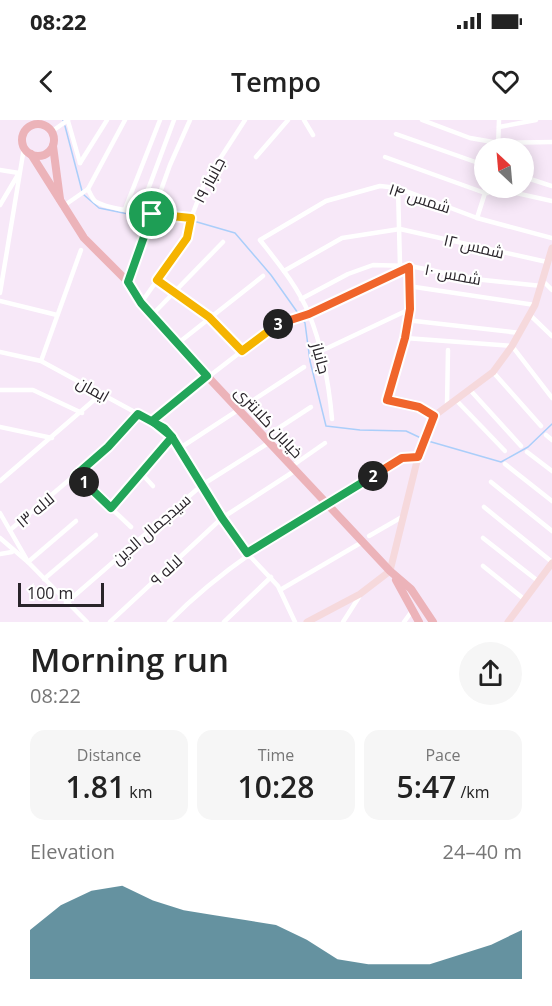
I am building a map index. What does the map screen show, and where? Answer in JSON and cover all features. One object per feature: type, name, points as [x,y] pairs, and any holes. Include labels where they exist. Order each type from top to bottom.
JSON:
[{"type":"main road","points":[[23,120],[23,135],[24,148],[31,154],[44,154],[53,145],[51,132],[44,123],[32,125],[23,135]]},
{"type":"main road","name":"خیابان کلانتری","points":[[53,145],[55,176],[62,207]]},
{"type":"main road","name":"خیابان کلانتری","points":[[31,154],[62,207],[84,238],[128,282],[141,303],[207,376],[329,505],[367,539],[414,609],[419,622]]},
{"type":"main road","name":"خیابان کلانتری","points":[[390,571],[411,589],[432,622]]},
{"type":"street","points":[[51,132],[68,120],[80,163],[106,120]]},
{"type":"street","points":[[62,207],[88,189],[125,120]]},
{"type":"street","points":[[125,209],[160,120]]},
{"type":"street","points":[[140,211],[174,120]]},
{"type":"street","points":[[128,282],[152,214],[190,120]]},
{"type":"street","name":"جانباز ۱۹","points":[[141,303],[187,238],[191,218],[205,182],[245,120]]},
{"type":"street","points":[[256,157],[288,120]]},
{"type":"street","points":[[304,120],[313,135]]},
{"type":"street","points":[[422,120],[474,139]]},
{"type":"street","points":[[498,138],[499,120]]},
{"type":"street","points":[[499,127],[536,120]]},
{"type":"street","points":[[396,134],[474,161]]},
{"type":"street","points":[[534,143],[552,142]]},
{"type":"street","points":[[0,293],[24,148]]},
{"type":"street","points":[[385,157],[474,187]]},
{"type":"street","points":[[0,170],[19,173]]},
{"type":"street","points":[[0,205],[19,173]]},
{"type":"street","points":[[534,180],[552,186]]},
{"type":"street","name":"شمس ۱۴","points":[[260,240],[326,201],[380,186],[398,188],[477,218],[552,238]]},
{"type":"street","points":[[398,188],[400,265]]},
{"type":"street","points":[[88,189],[94,200],[102,205],[191,218]]},
{"type":"street","points":[[534,197],[552,201]]},
{"type":"street","points":[[477,218],[484,198]]},
{"type":"street","points":[[284,271],[342,238],[400,229]]},
{"type":"street","name":"شمس ۱۲","points":[[400,229],[547,262]]},
{"type":"street","name":"جانباز","points":[[260,240],[284,271],[309,314],[330,395],[332,419]]},
{"type":"street","points":[[152,315],[224,242]]},
{"type":"street","points":[[307,622],[360,594],[390,571],[418,457],[434,416],[471,391],[493,372],[512,346],[535,305],[552,248]]},
{"type":"street","points":[[41,361],[81,250]]},
{"type":"street","name":"شمس ۱۰","points":[[301,300],[348,274],[373,266],[410,266],[474,279],[542,284]]},
{"type":"street","points":[[410,266],[408,286],[410,309],[406,320],[405,338],[387,400],[419,407],[434,416]]},
{"type":"street","points":[[152,421],[207,376],[277,324],[309,314],[410,266]]},
{"type":"street","points":[[177,344],[263,276]]},
{"type":"street","points":[[157,280],[209,317],[242,351]]},
{"type":"street","points":[[542,284],[552,290]]},
{"type":"street","points":[[408,286],[535,305]]},
{"type":"street","points":[[0,301],[57,315]]},
{"type":"street","points":[[319,352],[410,309]]},
{"type":"street","points":[[530,315],[552,336]]},
{"type":"street","points":[[406,320],[520,333]]},
{"type":"street","points":[[405,338],[512,346],[552,398]]},
{"type":"street","points":[[447,406],[448,350]]},
{"type":"street","name":"ایمان","points":[[0,351],[41,361],[152,421],[172,437],[222,518],[247,553],[280,590],[295,622]]},
{"type":"street","points":[[180,448],[303,367]]},
{"type":"street","points":[[493,372],[541,426]]},
{"type":"street","points":[[0,390],[33,390],[82,413]]},
{"type":"street","points":[[471,391],[521,446]]},
{"type":"street","points":[[0,481],[82,413],[101,394]]},
{"type":"street","points":[[456,400],[505,452]]},
{"type":"street","name":"سیدجمال الدین","points":[[66,603],[202,484],[311,407]]},
{"type":"street","name":"لاله ۱۳","points":[[10,531],[108,447],[138,414]]},
{"type":"street","points":[[0,427],[52,438]]},
{"type":"street","points":[[546,435],[552,440]]},
{"type":"street","points":[[111,508],[172,437]]},
{"type":"street","name":"لاله ۹","points":[[110,622],[222,518],[294,468],[325,443]]},
{"type":"street","points":[[527,452],[552,471]]},
{"type":"street","points":[[169,622],[195,595],[247,553],[329,505],[402,458],[418,457]]},
{"type":"street","points":[[505,464],[552,501]]},
{"type":"street","points":[[141,473],[153,486]]},
{"type":"street","points":[[76,475],[132,527]]},
{"type":"street","points":[[491,482],[552,531]]},
{"type":"street","points":[[484,507],[552,563],[508,622]]},
{"type":"street","points":[[0,513],[28,562]]},
{"type":"street","points":[[280,590],[402,517]]},
{"type":"street","points":[[28,562],[76,521]]},
{"type":"street","points":[[6,525],[7,531],[1,536],[12,551],[28,562],[87,622]]},
{"type":"street","points":[[44,579],[96,535]]},
{"type":"street","points":[[483,538],[538,581]]},
{"type":"street","points":[[0,554],[12,551]]},
{"type":"street","points":[[483,566],[524,599]]},
{"type":"street","points":[[224,622],[270,577]]},
{"type":"street","points":[[343,622],[360,594]]},
{"type":"street","points":[[404,622],[414,609]]},
{"type":"waterway","points":[[65,126],[82,191]]},
{"type":"waterway","points":[[84,195],[99,208],[148,218]]},
{"type":"waterway","points":[[153,218],[197,222],[235,233],[271,275],[305,323],[310,361],[326,426],[360,430],[406,431],[423,439]]},
{"type":"waterway","points":[[428,441],[501,462],[528,447],[552,424]]},
{"type":"route","points":[[152,214],[128,282],[141,303],[207,376],[152,421],[164,428],[172,437],[111,508],[76,475],[108,447],[138,414],[164,428],[172,437],[222,518],[247,553],[329,505],[402,458],[418,457],[434,416],[419,407],[387,400],[405,338],[406,320],[410,309],[409,267],[309,314],[277,324],[242,351],[209,317],[157,280],[187,238],[191,218],[152,214]]}]
